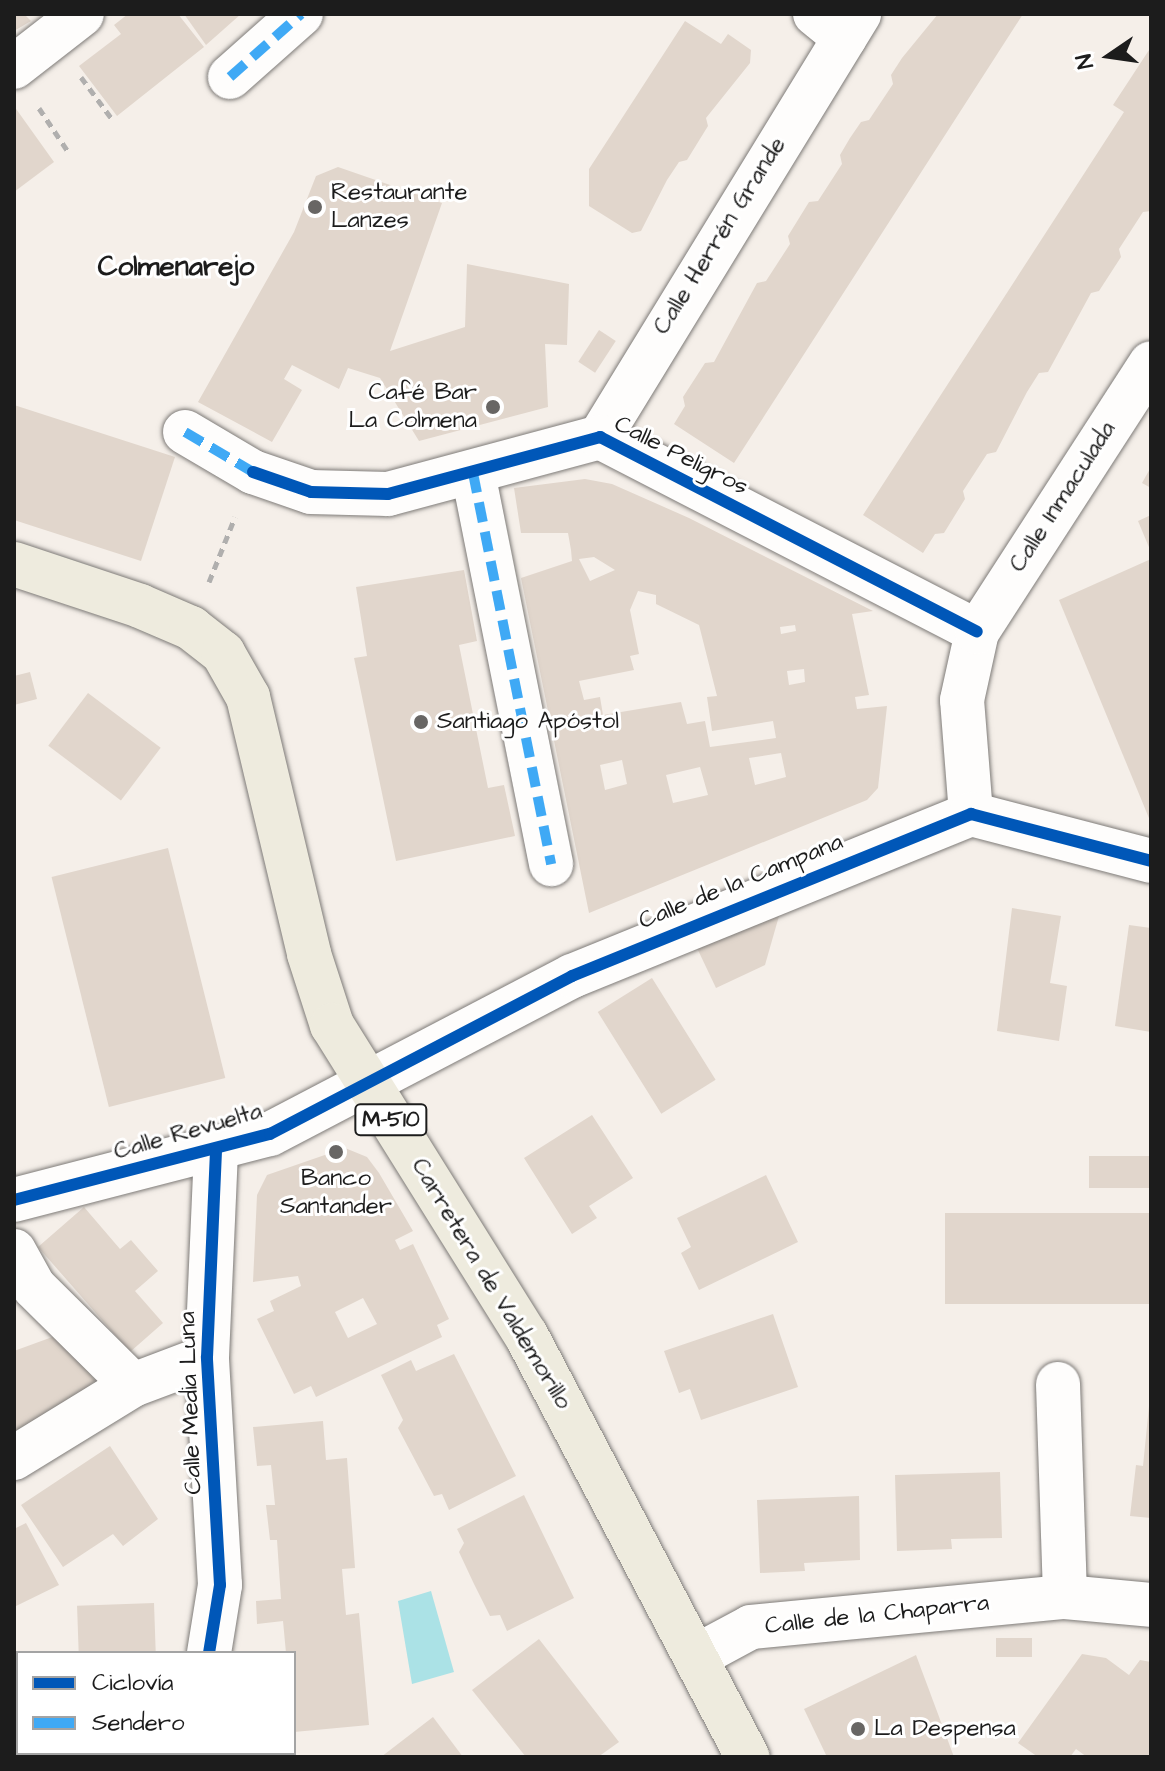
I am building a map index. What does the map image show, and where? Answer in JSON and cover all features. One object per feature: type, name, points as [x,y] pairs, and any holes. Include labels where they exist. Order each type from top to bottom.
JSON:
[{"type":"main road","name":"Carretera de Valdemorillo","points":[[14,564],[191,628],[223,653],[248,697],[309,954],[332,1025],[526,1335],[748,1757]]},
{"type":"street","points":[[230,77],[301,14]]},
{"type":"street","points":[[14,67],[77,16]]},
{"type":"street","name":"Calle Herrén Grande","points":[[600,437],[840,22]]},
{"type":"street","name":"Calle Inmaculada","points":[[977,632],[1151,363]]},
{"type":"street","name":"Calle Peligros","points":[[185,432],[253,472],[311,492],[388,494],[473,473],[554,446],[600,437],[977,632]]},
{"type":"street","points":[[473,473],[551,864]]},
{"type":"street","points":[[977,632],[962,700],[971,814],[1151,861]]},
{"type":"street","name":"Calle de la Campana","points":[[366,1083],[572,976],[971,814]]},
{"type":"street","name":"Calle Revuelta","points":[[14,1200],[216,1151],[270,1134],[366,1083]]},
{"type":"street","name":"Calle Media Luna","points":[[209,1651],[220,1585],[207,1357],[216,1151]]},
{"type":"street","points":[[14,1251],[34,1287],[133,1385]]},
{"type":"street","points":[[14,1458],[133,1385],[207,1357]]},
{"type":"street","points":[[1058,1384],[1065,1597]]},
{"type":"street","name":"Calle de la Chaparra","points":[[697,1656],[751,1627],[1065,1597],[1151,1605]]},
{"type":"path","points":[[191,628],[253,472]]},
{"type":"water","points":[[431,1591],[454,1672],[412,1684],[398,1601]]},
{"type":"building","points":[[14,14],[24,14],[31,21],[14,31]]},
{"type":"building","points":[[128,14],[178,14],[204,47],[117,116],[79,66],[121,34],[114,25]]},
{"type":"building","points":[[184,14],[241,14],[206,45]]},
{"type":"building","points":[[938,14],[1023,14],[734,463],[674,424],[685,406],[683,397],[705,363],[714,362],[757,283],[766,281],[790,244],[788,236],[809,202],[818,201],[842,164],[840,155],[850,138],[861,122],[869,120],[893,84],[891,75],[902,58]]},
{"type":"building","points":[[685,21],[721,44],[728,34],[751,50],[750,63],[706,118],[708,126],[687,160],[679,162],[667,180],[641,231],[632,233],[589,206],[589,169]]},
{"type":"building","points":[[1151,47],[1151,211],[1143,212],[1119,249],[1121,257],[1099,291],[1091,293],[1048,372],[1039,373],[996,452],[987,454],[963,491],[965,499],[944,533],[935,534],[923,553],[863,515],[1124,112],[1113,105]]},
{"type":"building","points":[[14,106],[54,162],[14,192]]},
{"type":"building","points":[[338,167],[442,203],[390,351],[465,327],[467,264],[569,284],[567,345],[545,344],[548,407],[419,441],[380,378],[348,368],[339,389],[292,365],[284,379],[302,390],[272,442],[198,402],[294,232],[316,176]]},
{"type":"building","points":[[599,330],[616,341],[595,373],[578,362]]},
{"type":"building","points":[[14,405],[175,457],[141,561],[14,520]]},
{"type":"building","points":[[1151,467],[1151,488],[1142,483]]},
{"type":"building","points":[[585,479],[612,484],[689,518],[873,611],[852,614],[869,695],[855,697],[857,709],[887,706],[878,788],[867,800],[589,913],[521,578],[572,561],[568,533],[521,533],[514,488]],"holes":[[[594,557],[615,570],[590,581],[579,559]],[[638,591],[656,595],[656,604],[699,625],[717,696],[707,697],[712,731],[773,721],[776,738],[710,747],[705,721],[687,724],[681,702],[603,715],[600,697],[584,700],[579,681],[634,670],[630,656],[639,654],[630,610]],[[795,625],[796,631],[781,634],[780,627]],[[804,669],[805,682],[789,685],[787,671]],[[781,753],[786,777],[755,785],[749,758]],[[622,760],[627,784],[605,790],[600,765]],[[700,767],[708,795],[673,803],[666,775]]]},
{"type":"building","points":[[1151,515],[1151,552],[1138,521]]},
{"type":"building","points":[[1151,559],[1151,823],[1059,600]]},
{"type":"building","name":"Santiago Apóstol","points":[[464,570],[477,641],[459,645],[488,788],[504,785],[515,836],[396,861],[354,658],[367,656],[356,587]]},
{"type":"building","points":[[30,672],[37,699],[14,705],[14,676]]},
{"type":"building","points":[[88,693],[161,748],[121,800],[48,746]]},
{"type":"building","points":[[168,848],[225,1078],[109,1107],[52,877]]},
{"type":"building","points":[[1012,908],[1061,916],[1050,983],[1067,986],[1059,1041],[997,1031]]},
{"type":"building","points":[[781,909],[765,965],[716,988],[697,948]]},
{"type":"building","points":[[1129,925],[1151,928],[1151,1032],[1115,1026]]},
{"type":"building","points":[[652,978],[716,1080],[661,1114],[598,1012]]},
{"type":"building","points":[[592,1115],[633,1178],[589,1206],[597,1218],[572,1234],[524,1158]]},
{"type":"building","points":[[345,1148],[367,1157],[413,1231],[395,1240],[400,1250],[413,1244],[449,1319],[437,1325],[442,1337],[316,1397],[311,1386],[294,1394],[257,1319],[274,1311],[270,1301],[301,1286],[298,1276],[253,1282],[257,1195],[267,1175]],"holes":[[[363,1298],[377,1324],[348,1338],[335,1312]]]},
{"type":"building","points":[[1089,1156],[1151,1156],[1151,1188],[1089,1188]]},
{"type":"building","points":[[766,1175],[798,1242],[699,1290],[681,1253],[691,1247],[677,1218]]},
{"type":"building","points":[[84,1207],[120,1249],[131,1240],[158,1271],[135,1291],[163,1323],[130,1352],[38,1247]]},
{"type":"building","points":[[945,1213],[1151,1213],[1151,1304],[945,1304]]},
{"type":"building","points":[[773,1314],[798,1387],[701,1420],[690,1389],[679,1393],[664,1351]]},
{"type":"building","points":[[66,1332],[95,1381],[57,1410],[14,1431],[14,1351]]},
{"type":"building","points":[[454,1354],[516,1476],[449,1510],[442,1494],[434,1496],[398,1428],[403,1420],[381,1375],[411,1360],[416,1371]]},
{"type":"building","points":[[1149,1406],[1151,1518],[1130,1516],[1136,1465],[1143,1466]]},
{"type":"building","points":[[323,1421],[326,1460],[347,1458],[355,1568],[342,1569],[346,1615],[359,1613],[369,1725],[296,1732],[296,1651],[286,1651],[283,1621],[257,1624],[256,1601],[281,1599],[277,1540],[270,1540],[266,1505],[275,1505],[271,1465],[257,1466],[253,1427]]},
{"type":"building","points":[[110,1446],[158,1519],[123,1546],[113,1534],[63,1567],[21,1505]]},
{"type":"building","points":[[1000,1472],[1002,1538],[951,1539],[952,1549],[897,1551],[895,1475]]},
{"type":"building","points":[[524,1495],[574,1598],[507,1631],[500,1615],[490,1616],[474,1584],[459,1552],[464,1543],[457,1529]]},
{"type":"building","points":[[859,1496],[860,1560],[804,1563],[805,1571],[760,1573],[757,1500]]},
{"type":"building","points":[[26,1523],[59,1585],[14,1607],[14,1529]]},
{"type":"building","points":[[154,1603],[156,1651],[79,1651],[77,1606]]},
{"type":"building","points":[[996,1638],[1032,1638],[1032,1657],[996,1657]]},
{"type":"building","points":[[539,1639],[619,1742],[598,1757],[526,1757],[472,1690]]},
{"type":"building","points":[[1082,1654],[1106,1658],[1129,1675],[1140,1660],[1151,1662],[1151,1757],[1087,1757],[1076,1749],[1070,1757],[1038,1757],[1018,1743]]},
{"type":"building","points":[[916,1655],[954,1757],[827,1757],[804,1709]]},
{"type":"building","points":[[433,1717],[463,1757],[381,1757]]},
{"type":"building","points":[[36,1755],[61,1755],[61,1757]]},
{"type":"marked path","points":[[230,77],[301,14]]},
{"type":"marked path","points":[[185,432],[253,472]]},
{"type":"marked path","points":[[473,473],[551,864]]},
{"type":"cycle path","points":[[253,472],[311,492],[388,494],[600,437],[977,632]]},
{"type":"cycle path","points":[[14,1200],[270,1134],[572,976],[971,814],[1151,861]]},
{"type":"cycle path","points":[[209,1651],[220,1585],[207,1357],[216,1151]]},
{"type":"place","name":"Restaurante Lanzes","points":[[315,207]]},
{"type":"place","name":"Café Bar La Colmena","points":[[493,407]]},
{"type":"place","name":"Santiago Apóstol","points":[[421,722]]},
{"type":"place","name":"Banco Santander","points":[[336,1152]]},
{"type":"place","name":"La Despensa","points":[[858,1729]]},
{"type":"district","name":"Colmenarejo","points":[[176,267]]}]
